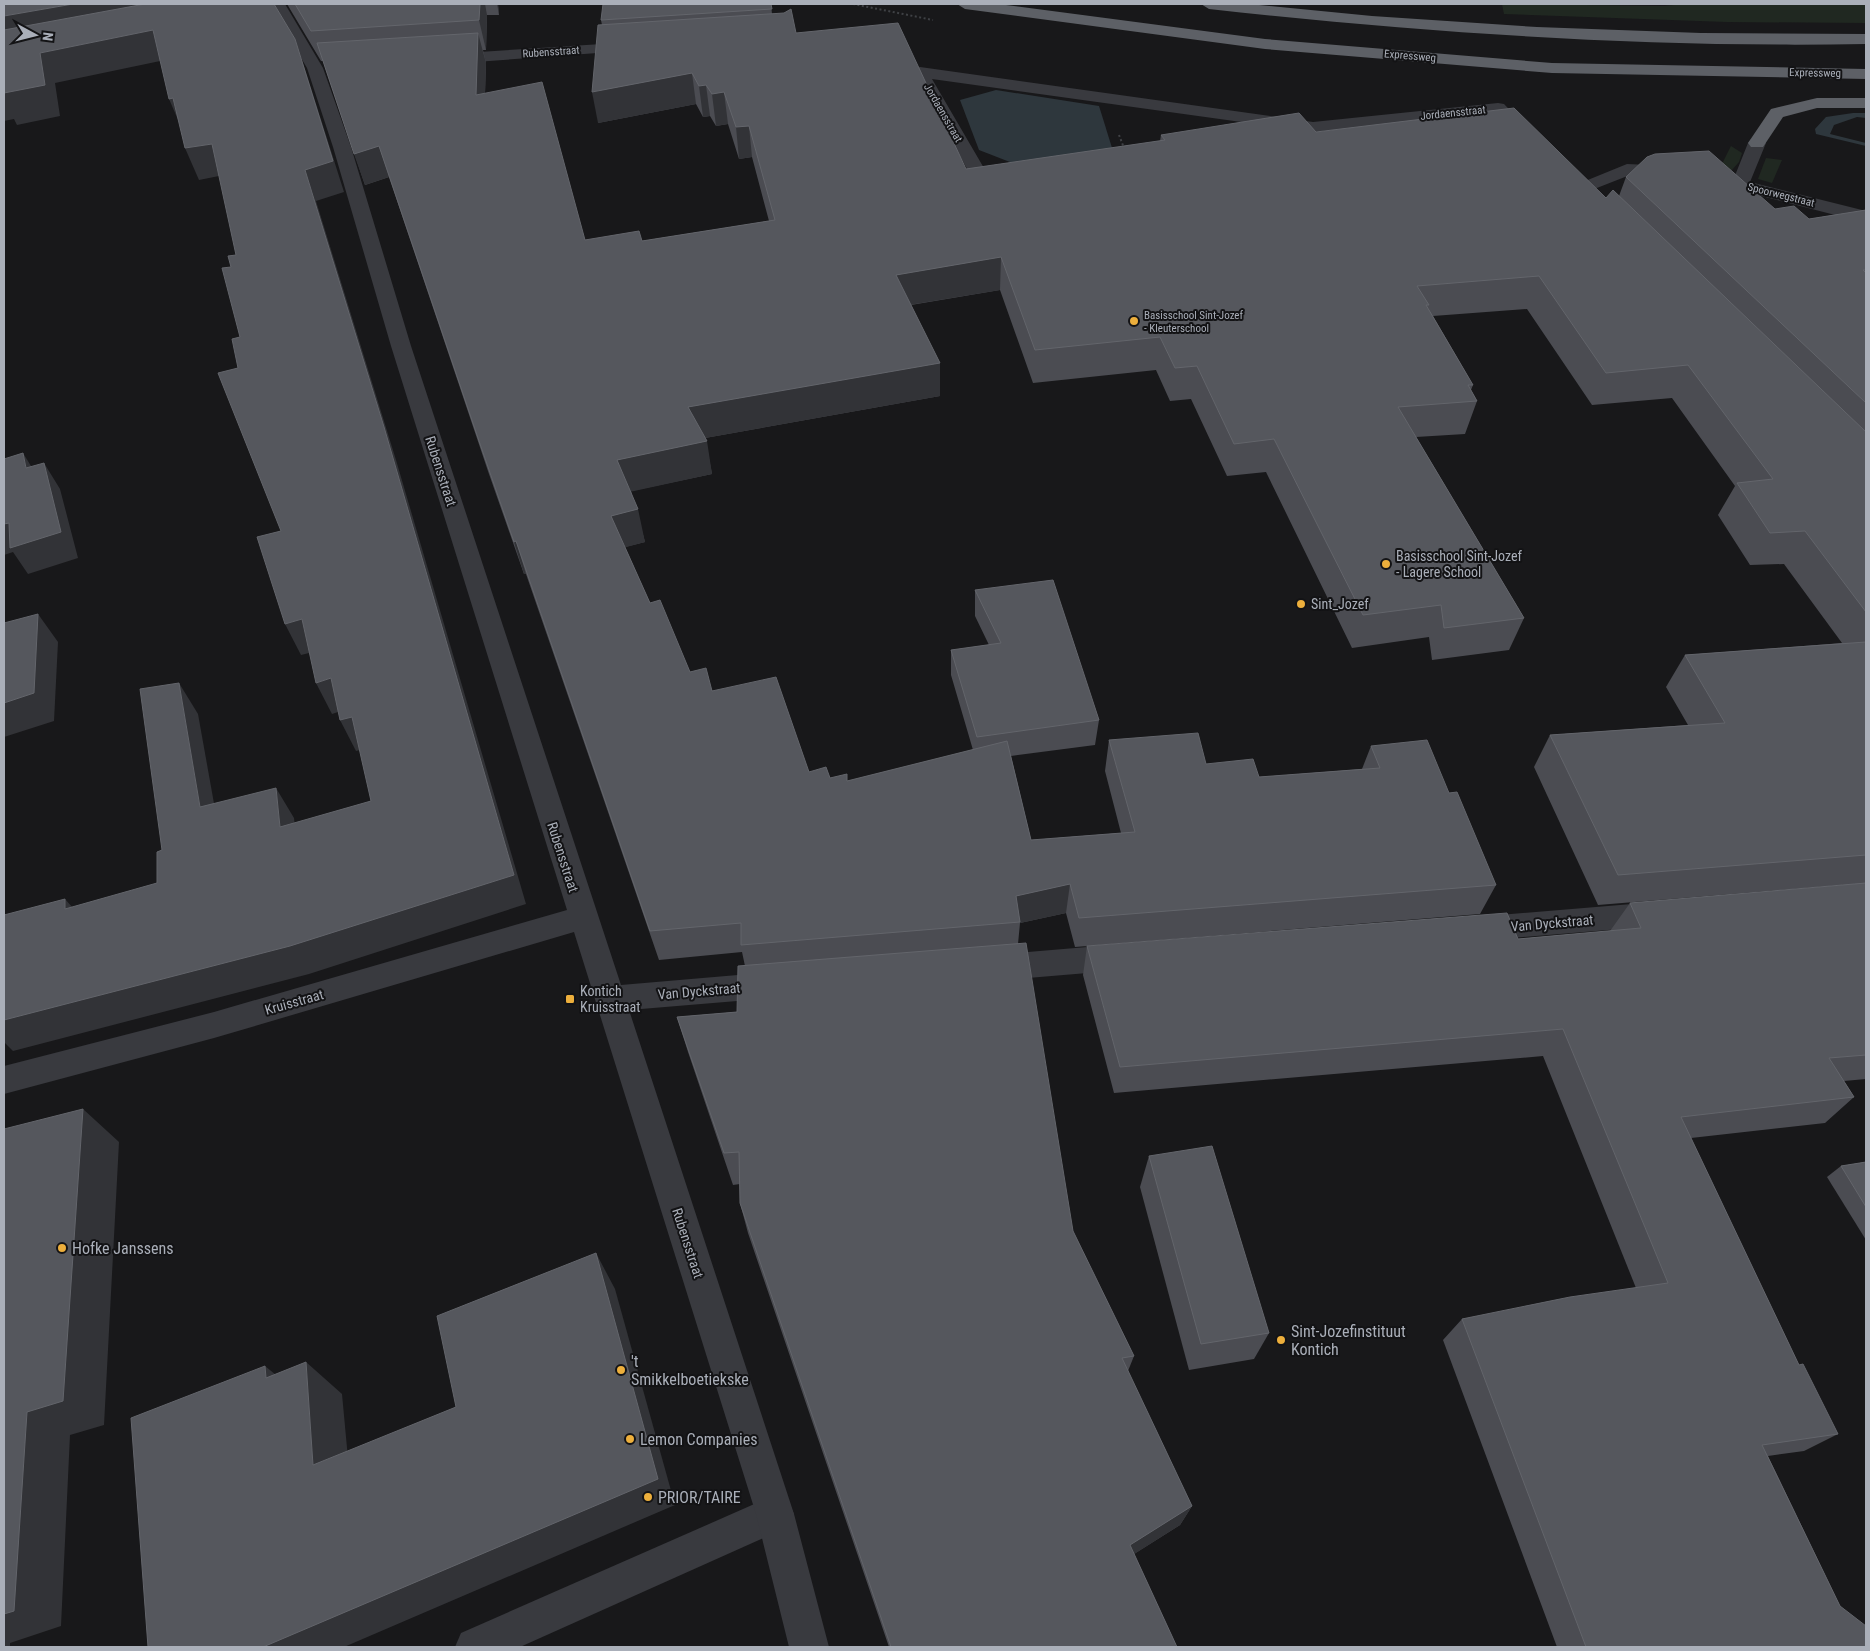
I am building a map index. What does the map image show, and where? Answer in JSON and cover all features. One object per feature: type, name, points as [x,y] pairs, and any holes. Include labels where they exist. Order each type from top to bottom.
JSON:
[{"type":"highway","name":"Expressweg","points":[[965,4],[1265,44],[1542,67],[1863,75]]},
{"type":"highway","points":[[1209,4],[1436,26],[1622,35],[1866,39]]},
{"type":"highway","points":[[1757,143],[1777,113],[1817,103],[1866,103]]},
{"type":"street","name":"Rubensstraat","points":[[271,5],[325,68],[342,147],[401,346],[582,918],[775,1514],[808,1647]]},
{"type":"street","name":"Rubensstraat","points":[[432,60],[647,46]]},
{"type":"street","name":"Jordaensstraat","points":[[1021,176],[983,181],[920,72],[1313,128]]},
{"type":"street","name":"Jordaensstraat","points":[[1267,138],[1313,128],[1498,108],[1538,149]]},
{"type":"street","points":[[1740,184],[1757,143]]},
{"type":"street","name":"Spoorwegstraat","points":[[1579,190],[1628,169],[1694,173],[1866,217]]},
{"type":"street","name":"Van Dyckstraat","points":[[1451,931],[1679,912]]},
{"type":"street","name":"Kruisstraat","points":[[4,1080],[214,1025],[582,918]]},
{"type":"street","points":[[966,970],[1154,955]]},
{"type":"street","name":"Van Dyckstraat","points":[[609,999],[797,984]]},
{"type":"street","points":[[475,1647],[775,1514]]},
{"type":"shaded area","points":[[1502,4],[1664,6],[1685,4],[1866,4],[1866,23],[1727,22],[1504,14]]},
{"type":"shaded area","points":[[996,90],[1099,106],[1113,151],[1015,164],[979,150],[960,100]]},
{"type":"shaded area","points":[[1866,113],[1866,118],[1857,117],[1834,125],[1830,134],[1866,143],[1866,146],[1816,134],[1815,129],[1826,117]]},
{"type":"shaded area","points":[[1731,146],[1742,153],[1739,162],[1732,170],[1719,170]]},
{"type":"shaded area","points":[[1766,158],[1782,160],[1772,183],[1758,179]]},
{"type":"building","points":[[4,4],[73,4],[4,16]]},
{"type":"building","points":[[145,4],[274,4],[295,39],[333,161],[305,170],[384,427],[514,875],[290,946],[4,1020],[4,915],[65,899],[65,909],[157,883],[157,852],[162,850],[140,689],[179,683],[200,807],[276,788],[280,827],[371,801],[352,717],[340,720],[331,678],[316,683],[302,619],[285,624],[257,537],[281,531],[218,373],[238,368],[232,339],[240,337],[222,268],[231,267],[228,256],[236,255],[212,144],[185,148],[173,98],[169,99],[153,30],[40,53],[45,85],[4,93],[4,30]]},
{"type":"building","points":[[295,4],[480,4],[479,20],[311,31]]},
{"type":"building","points":[[603,4],[771,4],[772,9],[601,20]]},
{"type":"building","points":[[791,9],[796,33],[898,23],[966,169],[1165,140],[1161,135],[1299,113],[1316,132],[1514,108],[1606,198],[1613,190],[1866,432],[1866,612],[1805,531],[1770,533],[1737,483],[1773,479],[1688,365],[1606,373],[1539,276],[1417,286],[1429,305],[1426,305],[1473,385],[1468,385],[1477,401],[1398,407],[1524,618],[1444,628],[1441,605],[1363,615],[1274,439],[1234,444],[1197,366],[1175,368],[1160,337],[1035,350],[1001,257],[896,275],[940,363],[688,407],[707,441],[617,460],[638,509],[611,516],[650,603],[660,600],[690,672],[706,668],[712,691],[776,677],[809,772],[826,767],[830,778],[847,774],[847,781],[1007,741],[1031,840],[1135,832],[1109,740],[1198,733],[1206,764],[1253,759],[1259,777],[1380,768],[1371,746],[1427,740],[1449,793],[1457,792],[1496,885],[1079,918],[1070,884],[1016,896],[1020,922],[741,945],[741,923],[650,931],[516,541],[514,542],[479,441],[379,146],[354,154],[317,43],[478,33],[476,95],[542,82],[585,240],[639,231],[642,241],[775,220],[749,126],[736,127],[724,92],[712,94],[706,85],[699,86],[692,73],[592,92],[598,25],[784,13]]},
{"type":"building","points":[[1709,151],[1775,209],[1794,206],[1809,219],[1866,210],[1866,270],[1863,270],[1866,273],[1866,403],[1626,177],[1647,157],[1655,154]]},
{"type":"building","points":[[23,453],[26,468],[44,463],[61,532],[10,548],[9,523],[4,524],[4,459]]},
{"type":"building","points":[[1053,580],[1099,720],[977,737],[951,650],[1001,643],[975,590]]},
{"type":"building","points":[[38,614],[34,693],[4,703],[4,623]]},
{"type":"building","points":[[1866,642],[1866,855],[1618,875],[1550,735],[1725,723],[1685,655]]},
{"type":"building","points":[[1866,883],[1866,1055],[1829,1058],[1854,1097],[1681,1117],[1799,1365],[1803,1364],[1838,1434],[1762,1445],[1840,1606],[1866,1626],[1866,1647],[1586,1647],[1462,1319],[1570,1297],[1668,1283],[1563,1029],[1120,1067],[1087,946],[1507,913],[1518,939],[1641,928],[1630,903]]},
{"type":"building","points":[[1026,943],[1073,1231],[1134,1356],[1122,1358],[1192,1506],[1130,1545],[1177,1647],[891,1647],[740,1203],[739,1152],[724,1153],[677,1017],[737,1012],[738,966]]},
{"type":"building","points":[[83,1109],[63,1401],[27,1412],[14,1611],[4,1614],[4,1129]]},
{"type":"building","points":[[1212,1146],[1269,1333],[1201,1344],[1149,1156]]},
{"type":"building","points":[[1866,1162],[1866,1207],[1841,1166]]},
{"type":"building","points":[[596,1253],[658,1479],[263,1647],[148,1647],[131,1418],[265,1366],[266,1378],[306,1362],[313,1465],[456,1407],[437,1316]]},
{"type":"place","name":"Basisschool Sint-Jozef - Kleuterschool","points":[[1134,321]]},
{"type":"place","name":"Basisschool Sint-Jozef - Lagere School","points":[[1386,564]]},
{"type":"place","name":"Sint_Jozef","points":[[1301,604]]},
{"type":"place","name":"Kontich Kruisstraat","points":[[570,999]]},
{"type":"place","name":"Hofke Janssens","points":[[62,1248]]},
{"type":"place","name":"Sint-Jozefinstituut Kontich","points":[[1281,1340]]},
{"type":"place","name":"'t Smikkelboetiekske","points":[[621,1370]]},
{"type":"place","name":"Lemon Companies","points":[[630,1439]]},
{"type":"place","name":"PRIOR/TAIRE","points":[[648,1497]]}]
